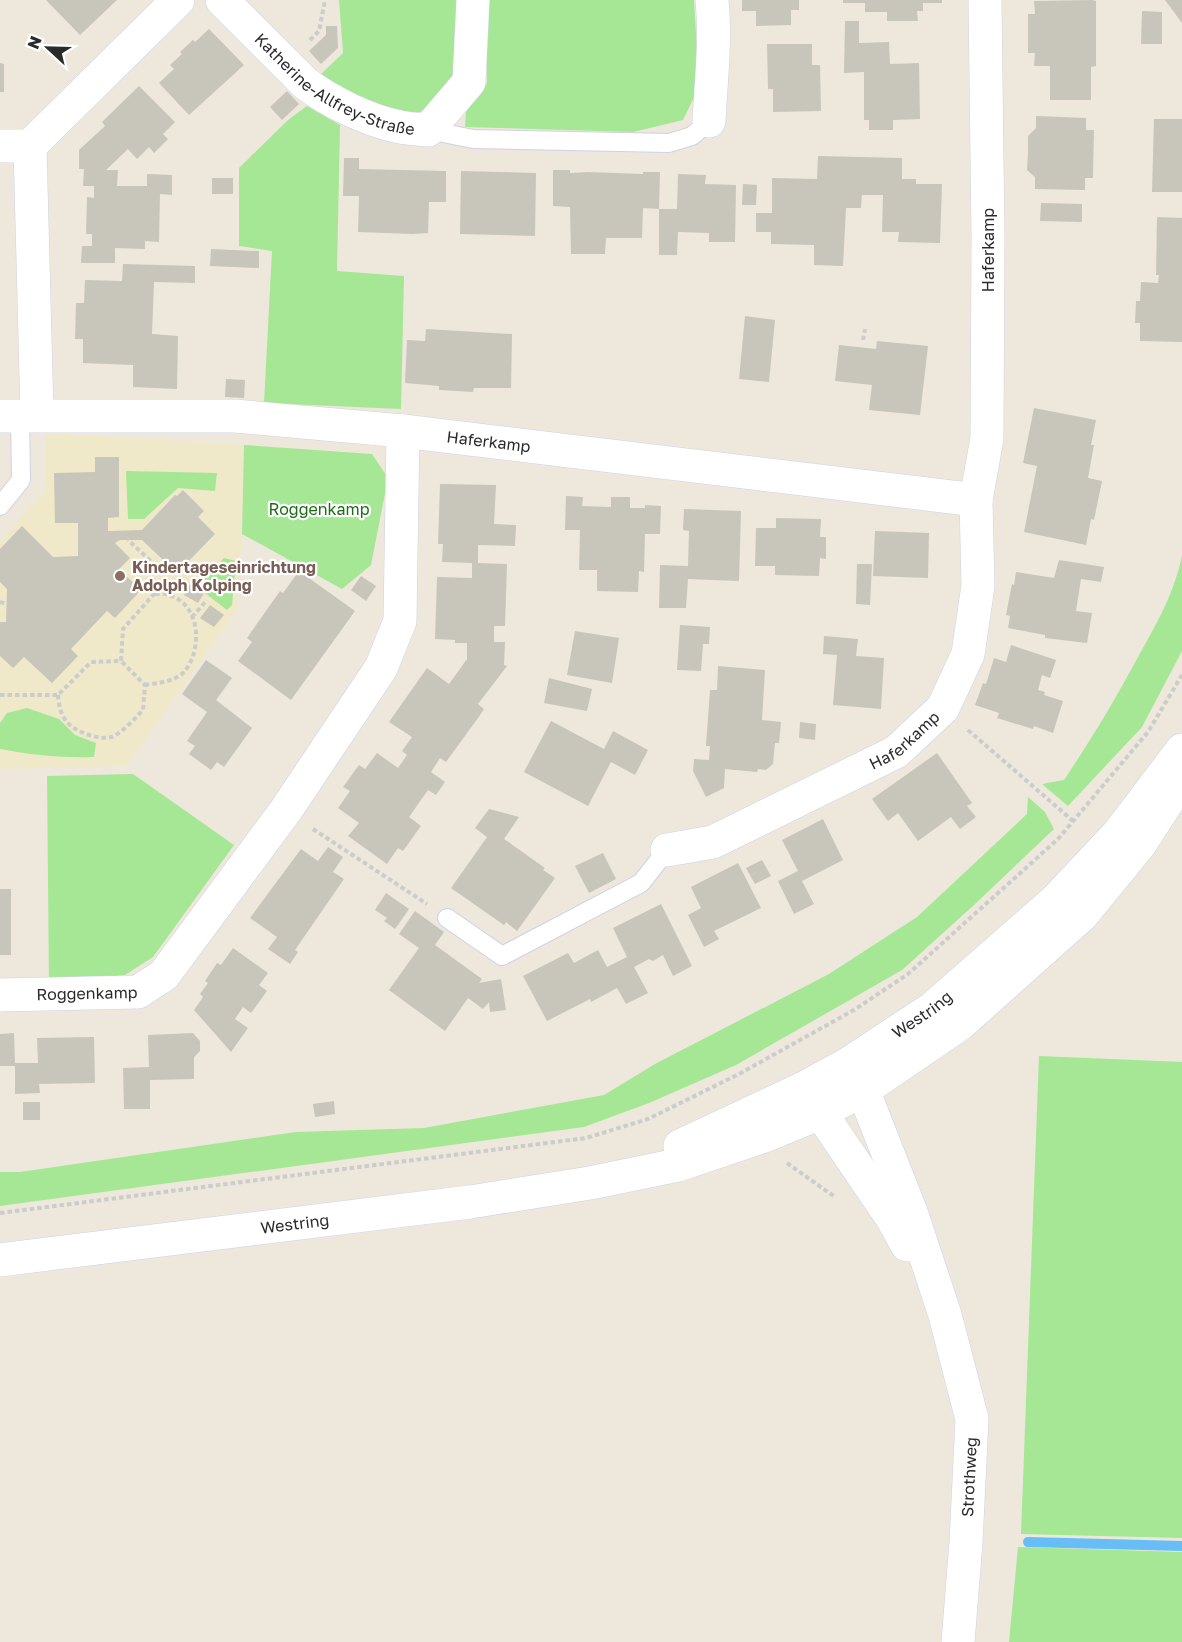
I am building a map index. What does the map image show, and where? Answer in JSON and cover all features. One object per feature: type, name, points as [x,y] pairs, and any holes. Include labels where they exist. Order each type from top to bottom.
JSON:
[{"type":"street","points":[[19,415],[15,146],[178,0]]},
{"type":"street","name":"Katherine-Allfrey-Straße","points":[[222,0],[285,64],[320,95],[360,114],[398,127],[428,130],[469,82],[473,0]]},
{"type":"street","points":[[709,121],[712,0]]},
{"type":"street","name":"Haferkamp","points":[[667,850],[713,842],[896,752],[943,708],[968,654],[978,586],[976,500],[987,438],[988,237],[985,0]]},
{"type":"street","name":"Haferkamp","points":[[19,415],[235,416],[403,431],[976,500]]},
{"type":"street","name":"Roggenkamp","points":[[0,995],[138,992],[164,975],[286,810],[381,668],[400,621],[403,431]]},
{"type":"street","name":"Westring","points":[[855,1077],[1054,902],[1119,833],[1182,750]]},
{"type":"street","name":"Westring","points":[[0,1260],[470,1202],[590,1183],[668,1152],[761,1122],[812,1101],[960,1024],[1082,915],[1140,844],[1182,779]]},
{"type":"street","name":"Strothweg","points":[[855,1077],[911,1212],[945,1315],[972,1419],[958,1642]]},
{"type":"street","name":"Strothweg","points":[[812,1101],[892,1218],[945,1315]]},
{"type":"lane","points":[[428,130],[473,138],[669,143],[692,136],[709,121]]},
{"type":"lane","points":[[0,506],[21,480],[19,415]]},
{"type":"lane","points":[[447,918],[502,956],[641,883],[667,850]]},
{"type":"path","points":[[285,64],[319,31],[325,0]]},
{"type":"path","points":[[863,340],[865,328]]},
{"type":"path","points":[[120,661],[123,629],[154,594],[152,562],[128,540]]},
{"type":"path","points":[[145,685],[167,681],[183,674],[195,650],[196,626],[186,605],[168,595],[154,594]]},
{"type":"path","points":[[192,617],[207,600]]},
{"type":"path","points":[[0,602],[6,604]]},
{"type":"path","points":[[0,695],[58,695],[91,662],[120,661],[145,685]]},
{"type":"path","points":[[0,1212],[586,1137],[648,1119],[739,1074],[854,1010],[908,974],[1058,839],[1148,732],[1182,675]]},
{"type":"path","points":[[58,695],[59,709],[68,723],[84,733],[113,737],[143,710],[145,685]]},
{"type":"path","points":[[943,708],[1073,821]]},
{"type":"path","points":[[286,810],[447,918]]},
{"type":"path","points":[[739,1074],[777,1156],[841,1202]]},
{"type":"shaded area","name":"Kindertageseinrichtung Adolph Kolping","points":[[46,433],[244,445],[237,609],[127,766],[0,769],[0,542],[45,490]]},
{"type":"green space","points":[[339,0],[460,0],[460,74],[437,103],[415,115],[399,117],[318,77],[343,53]]},
{"type":"green space","points":[[487,0],[694,0],[699,87],[683,120],[633,132],[465,127],[466,112],[487,83]]},
{"type":"green space","points":[[307,106],[340,125],[337,271],[404,276],[401,409],[264,403],[272,251],[239,246],[239,168],[288,120]]},
{"type":"green space","name":"Roggenkamp","points":[[244,445],[372,454],[388,478],[371,565],[342,589],[242,534]]},
{"type":"green space","points":[[126,471],[217,473],[215,491],[178,488],[144,519],[128,519]]},
{"type":"green space","points":[[1182,555],[1182,651],[1142,727],[1068,806],[1042,784],[1064,780],[1093,735],[1158,620],[1175,582]]},
{"type":"green space","points":[[224,558],[236,561],[232,605],[227,610],[197,587]]},
{"type":"green space","points":[[27,708],[59,719],[75,735],[96,743],[94,757],[47,756],[0,749],[0,723],[7,713]]},
{"type":"green space","points":[[133,774],[234,845],[153,957],[125,975],[49,984],[47,776]]},
{"type":"green space","points":[[1028,797],[1045,812],[1054,829],[902,970],[736,1065],[649,1103],[584,1127],[0,1206],[0,1172],[20,1172],[296,1132],[424,1128],[604,1095],[655,1064],[829,974],[917,917],[1027,814]]},
{"type":"green space","points":[[1039,1056],[1182,1062],[1182,1538],[1021,1534]]},
{"type":"green space","points":[[1018,1547],[1182,1552],[1182,1642],[1009,1642]]},
{"type":"building","points":[[46,0],[117,0],[80,35]]},
{"type":"building","points":[[742,0],[799,0],[799,10],[791,10],[791,25],[756,26],[756,11],[742,11]]},
{"type":"building","points":[[843,0],[942,0],[942,3],[923,3],[923,11],[917,11],[918,21],[887,21],[887,12],[865,12],[865,3],[843,3]]},
{"type":"building","points":[[1165,0],[1182,0],[1182,23]]},
{"type":"building","points":[[1034,1],[1096,1],[1096,66],[1091,67],[1091,100],[1050,100],[1050,66],[1034,66],[1035,53],[1028,53],[1028,14],[1035,14]]},
{"type":"building","points":[[1142,11],[1162,12],[1162,44],[1141,44]]},
{"type":"building","points":[[845,21],[859,21],[859,43],[889,42],[890,64],[919,63],[920,119],[893,120],[893,130],[869,130],[869,120],[864,120],[864,72],[844,73]]},
{"type":"building","points":[[326,26],[337,26],[338,48],[321,64],[309,51],[326,35]]},
{"type":"building","points":[[209,29],[244,65],[189,115],[159,83],[174,69],[170,65],[182,54],[180,52]]},
{"type":"building","points":[[767,44],[812,44],[812,65],[820,65],[821,111],[773,112],[773,89],[768,89]]},
{"type":"building","points":[[0,63],[4,64],[4,92],[0,92]]},
{"type":"building","points":[[139,86],[175,122],[163,134],[168,139],[154,153],[149,147],[137,159],[128,149],[106,170],[118,170],[117,186],[147,186],[147,174],[172,175],[172,195],[160,194],[159,242],[145,241],[145,249],[115,248],[115,263],[81,263],[82,246],[92,246],[92,234],[86,234],[87,197],[94,198],[94,186],[83,186],[84,169],[79,169],[79,150],[105,126],[102,122]]},
{"type":"building","points":[[287,91],[299,104],[282,120],[270,107]]},
{"type":"building","points":[[1036,116],[1086,118],[1086,130],[1094,130],[1093,178],[1085,178],[1085,190],[1035,189],[1035,177],[1027,170],[1028,136],[1036,128]]},
{"type":"building","points":[[1154,119],[1182,119],[1182,192],[1152,192]]},
{"type":"building","points":[[818,156],[902,158],[902,179],[916,179],[916,184],[942,184],[940,243],[898,242],[899,232],[882,232],[883,195],[862,195],[861,208],[846,208],[843,266],[814,265],[814,245],[771,244],[771,232],[756,232],[756,213],[772,213],[772,178],[817,179]]},
{"type":"building","points":[[344,158],[359,158],[359,169],[446,171],[446,202],[429,202],[428,233],[358,232],[359,196],[343,196]]},
{"type":"building","points":[[553,170],[570,170],[570,173],[643,174],[643,172],[660,172],[659,209],[643,208],[642,238],[606,238],[605,254],[571,254],[570,207],[553,206]]},
{"type":"building","points":[[461,171],[536,173],[535,236],[460,234]]},
{"type":"building","points":[[678,174],[706,175],[705,184],[736,185],[735,242],[709,242],[709,233],[678,232],[677,255],[659,255],[659,209],[677,209]]},
{"type":"building","points":[[212,178],[233,178],[233,194],[212,194]]},
{"type":"building","points":[[743,184],[757,185],[756,205],[742,205]]},
{"type":"building","points":[[1041,203],[1082,204],[1082,222],[1040,221]]},
{"type":"building","points":[[1157,217],[1182,218],[1182,342],[1140,341],[1140,323],[1135,323],[1136,301],[1140,301],[1141,282],[1158,283],[1159,275],[1156,275]]},
{"type":"building","points":[[211,249],[259,251],[259,268],[210,266]]},
{"type":"building","points":[[123,264],[195,266],[195,283],[154,282],[152,334],[178,336],[177,389],[133,387],[133,365],[83,363],[83,339],[75,339],[76,303],[84,303],[85,280],[122,281]]},
{"type":"building","points":[[745,316],[775,320],[769,382],[739,379]]},
{"type":"building","points":[[426,329],[512,334],[511,388],[474,388],[473,392],[439,390],[439,386],[405,383],[407,340],[425,341]]},
{"type":"building","points":[[877,341],[928,346],[920,415],[869,410],[872,385],[835,381],[839,345],[876,349]]},
{"type":"building","points":[[226,379],[245,380],[244,398],[225,397]]},
{"type":"building","points":[[1034,408],[1096,420],[1088,478],[1102,481],[1086,545],[1024,532],[1037,466],[1023,463]]},
{"type":"building","points":[[95,457],[119,457],[119,517],[108,518],[108,531],[142,530],[175,495],[177,496],[183,490],[204,511],[198,517],[215,534],[177,573],[142,540],[120,540],[115,543],[130,558],[119,569],[141,590],[115,618],[107,611],[71,649],[78,656],[52,683],[24,657],[13,668],[0,656],[0,622],[6,622],[7,589],[0,582],[0,549],[22,526],[53,557],[78,556],[78,523],[55,523],[54,473],[95,472]]},
{"type":"building","points":[[440,484],[496,485],[494,524],[516,525],[515,546],[478,545],[478,563],[507,564],[505,626],[494,626],[494,642],[505,642],[504,665],[507,666],[478,704],[484,709],[478,718],[446,762],[440,758],[431,772],[445,782],[436,795],[428,790],[409,817],[421,826],[403,851],[398,848],[387,864],[348,836],[359,823],[338,808],[350,791],[343,787],[359,765],[365,769],[377,753],[398,768],[407,755],[402,751],[412,737],[389,722],[427,668],[449,684],[467,659],[467,643],[435,639],[437,577],[472,578],[472,563],[442,562],[443,544],[438,544]]},
{"type":"building","points":[[566,496],[583,497],[582,506],[611,507],[611,497],[630,497],[630,508],[645,508],[645,505],[661,506],[660,534],[645,534],[644,572],[639,571],[638,592],[597,591],[597,570],[579,570],[580,530],[565,530]]},
{"type":"building","points":[[684,509],[741,511],[739,581],[688,579],[686,608],[659,608],[660,565],[688,566],[689,531],[683,530]]},
{"type":"building","points":[[776,518],[821,519],[820,537],[826,537],[826,559],[820,558],[819,576],[775,575],[775,566],[755,566],[756,528],[776,528]]},
{"type":"building","points":[[875,531],[929,533],[928,578],[873,576]]},
{"type":"building","points":[[1059,560],[1104,567],[1101,582],[1081,579],[1076,611],[1092,613],[1087,643],[1045,638],[1045,635],[1008,628],[1010,616],[1006,615],[1016,572],[1054,578]]},
{"type":"building","points":[[857,564],[872,564],[870,605],[856,604]]},
{"type":"building","points":[[299,571],[355,611],[291,700],[238,661],[252,642],[247,638],[280,591],[283,593]]},
{"type":"building","points":[[361,576],[376,586],[366,601],[351,590]]},
{"type":"building","points":[[190,584],[204,593],[198,603],[184,595]]},
{"type":"building","points":[[210,605],[224,615],[214,627],[200,618]]},
{"type":"building","points":[[680,625],[710,627],[709,644],[703,644],[701,671],[677,670]]},
{"type":"building","points":[[575,631],[619,638],[612,683],[567,675]]},
{"type":"building","points":[[824,636],[858,639],[856,656],[884,658],[881,709],[833,705],[837,655],[823,654]]},
{"type":"building","points":[[1011,645],[1056,660],[1050,678],[1042,675],[1038,690],[1045,692],[1044,695],[1063,701],[1053,733],[1034,726],[1033,729],[997,718],[999,713],[975,705],[983,683],[986,684],[994,658],[1006,662]]},
{"type":"building","points":[[206,660],[232,678],[216,700],[252,728],[224,767],[217,762],[211,770],[189,754],[195,746],[187,741],[207,712],[182,694]]},
{"type":"building","points":[[718,666],[765,670],[762,720],[781,722],[779,743],[775,743],[773,764],[766,770],[758,769],[757,772],[725,769],[724,788],[706,797],[693,771],[694,759],[709,760],[710,746],[706,746],[710,690],[717,690]]},
{"type":"building","points":[[549,678],[592,689],[587,711],[544,703]]},
{"type":"building","points":[[551,721],[604,749],[613,731],[648,750],[635,775],[611,762],[588,806],[524,772]]},
{"type":"building","points":[[800,722],[816,724],[815,740],[799,738]]},
{"type":"building","points":[[937,753],[972,803],[967,806],[976,817],[960,829],[951,817],[918,841],[898,813],[888,821],[872,799]]},
{"type":"building","points":[[489,809],[519,817],[504,839],[545,868],[543,870],[555,878],[517,931],[506,922],[504,925],[451,888],[487,837],[475,828]]},
{"type":"building","points":[[823,819],[843,860],[802,881],[814,904],[794,914],[778,881],[798,871],[782,840]]},
{"type":"building","points":[[328,847],[343,857],[333,872],[344,879],[295,950],[298,952],[290,964],[268,949],[277,937],[250,918],[301,849],[318,861]]},
{"type":"building","points":[[603,853],[616,879],[589,893],[575,866]]},
{"type":"building","points":[[762,860],[771,876],[755,884],[746,868]]},
{"type":"building","points":[[738,863],[761,908],[714,931],[719,939],[704,947],[688,915],[701,908],[691,887]]},
{"type":"building","points":[[0,889],[11,889],[11,955],[0,955]]},
{"type":"building","points":[[386,893],[409,909],[395,929],[384,921],[387,918],[375,910]]},
{"type":"building","points":[[661,904],[692,966],[673,976],[663,955],[653,961],[649,959],[634,967],[648,993],[626,1004],[617,988],[547,1021],[523,976],[568,953],[574,963],[598,950],[607,967],[627,957],[613,928]]},
{"type":"building","points":[[415,911],[444,932],[435,945],[482,979],[479,983],[501,979],[506,1010],[490,1012],[489,1002],[483,1009],[468,998],[445,1031],[389,990],[419,948],[399,934]]},
{"type":"building","points":[[233,948],[268,973],[259,985],[267,991],[251,1013],[243,1007],[235,1019],[248,1028],[231,1052],[194,1010],[203,997],[200,994],[208,983],[205,981],[217,963],[221,965]]},
{"type":"building","points":[[14,1033],[15,1063],[38,1063],[37,1038],[94,1037],[95,1083],[39,1084],[40,1093],[15,1094],[15,1066],[0,1066],[0,1034]]},
{"type":"building","points":[[193,1033],[200,1041],[200,1051],[194,1057],[194,1079],[150,1080],[150,1109],[124,1109],[123,1068],[149,1067],[148,1035]]},
{"type":"building","points":[[334,1101],[335,1114],[315,1117],[313,1104]]},
{"type":"building","points":[[23,1102],[40,1102],[40,1120],[23,1120]]},
{"type":"waterway","points":[[1028,1542],[1182,1546]]},
{"type":"place","name":"Kindertageseinrichtung Adolph Kolping","points":[[120,576]]}]
